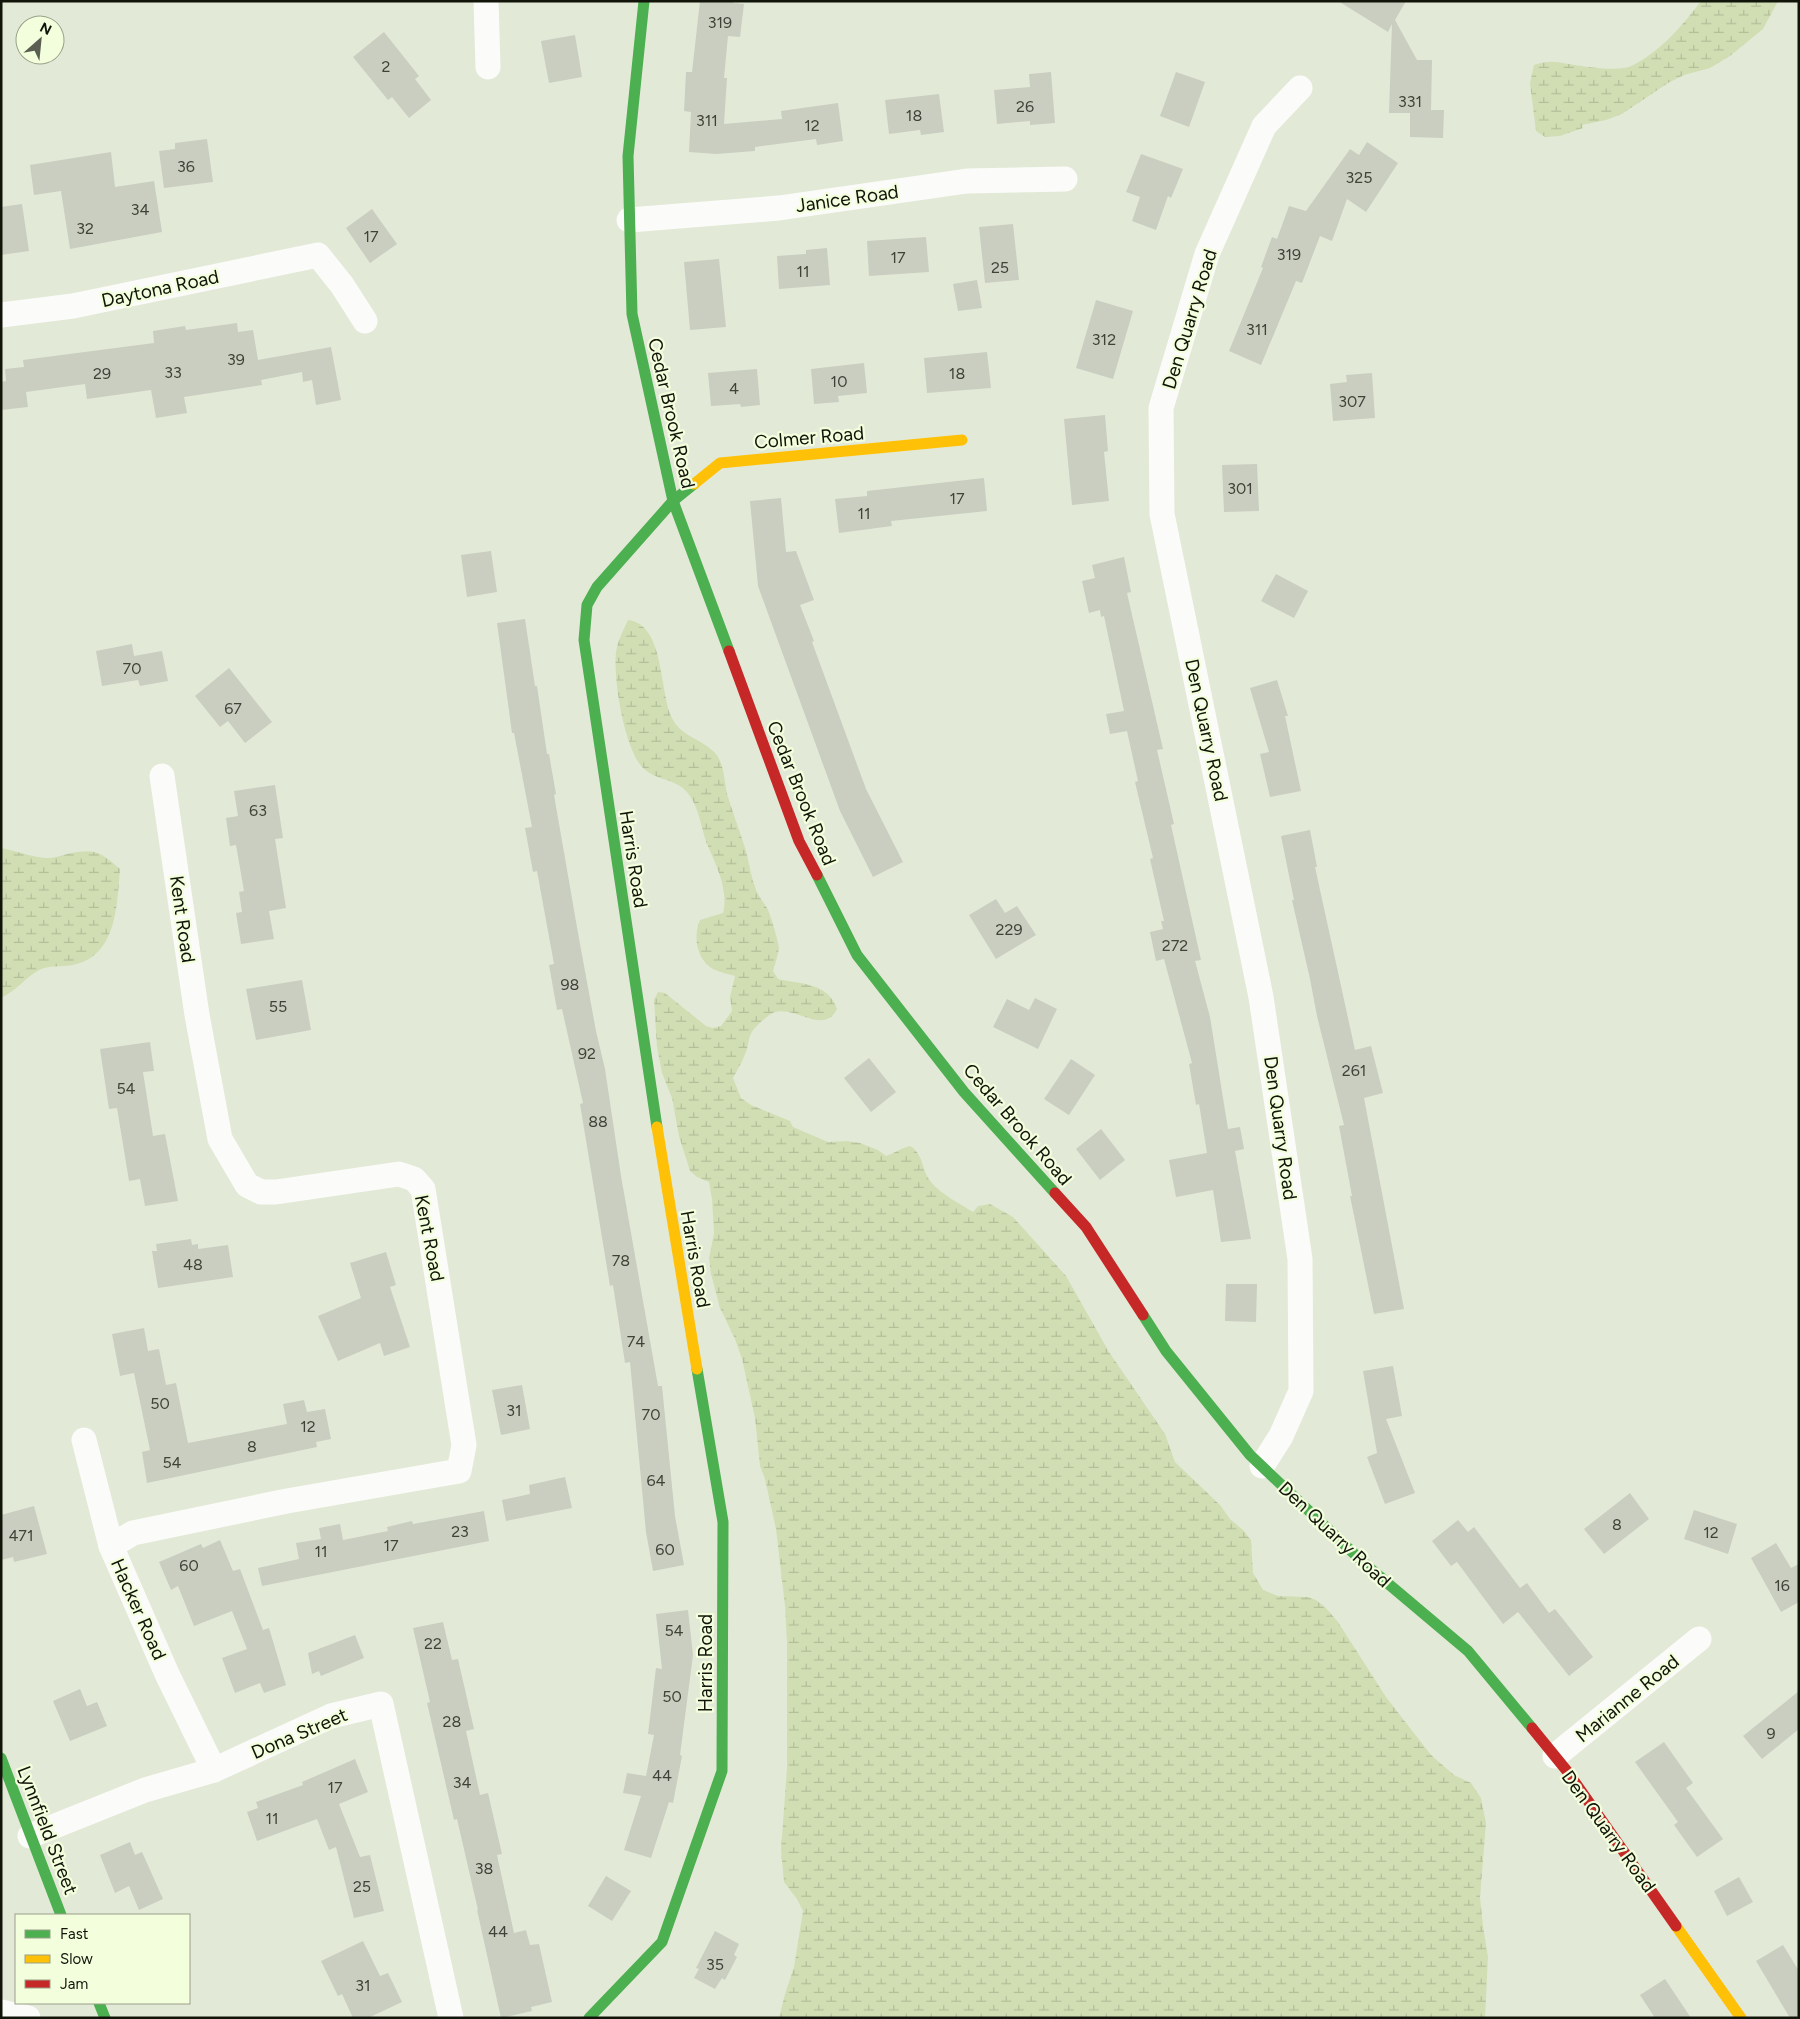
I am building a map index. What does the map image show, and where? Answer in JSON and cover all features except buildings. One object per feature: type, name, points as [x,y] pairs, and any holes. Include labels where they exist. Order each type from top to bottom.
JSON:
[{"type":"street","points":[[486,1],[488,67]]},
{"type":"street","name":"Cedar Brook Road","points":[[644,1],[628,156],[632,314],[673,501],[799,841],[858,955],[964,1092],[1086,1227],[1166,1350],[1250,1455],[1262,1466]]},
{"type":"street","name":"Den Quarry Road","points":[[1300,88],[1264,126],[1207,254],[1161,408],[1162,514],[1261,997],[1300,1259],[1300,1391],[1282,1436],[1262,1466],[1366,1565],[1468,1651],[1555,1756],[1741,2018]]},
{"type":"street","name":"Janice Road","points":[[629,220],[779,208],[967,181],[1065,178]]},
{"type":"street","name":"Daytona Road","points":[[1,315],[73,306],[318,254],[342,285],[365,321]]},
{"type":"street","name":"Colmer Road","points":[[673,501],[720,463],[962,440]]},
{"type":"street","name":"Harris Road","points":[[589,2018],[662,1942],[722,1771],[723,1522],[673,1228],[584,640],[587,605],[597,588],[673,501]]},
{"type":"street","name":"Kent Road","points":[[111,1546],[133,1533],[288,1501],[459,1471],[464,1445],[423,1189],[414,1178],[399,1174],[276,1192],[261,1192],[247,1185],[220,1139],[197,1015],[162,776]]},
{"type":"street","name":"Hacker Road","points":[[84,1440],[111,1546],[167,1674],[214,1770]]},
{"type":"street","name":"Marianne Road","points":[[1555,1756],[1699,1639]]},
{"type":"street","name":"Dona Street","points":[[30,1836],[145,1790],[214,1770],[331,1716],[381,1704],[451,2018]]},
{"type":"street","name":"Lynnfield Street","points":[[1,1758],[62,1914]]},
{"type":"street","points":[[99,2004],[105,2018]]},
{"type":"street","points":[[1,2012],[28,2018]]},
{"type":"green space","points":[[1701,1],[1778,1],[1763,29],[1730,56],[1710,68],[1684,75],[1668,83],[1622,114],[1606,120],[1582,125],[1583,128],[1560,136],[1545,137],[1536,131],[1530,83],[1534,65],[1553,62],[1607,69],[1627,68],[1661,46]]},
{"type":"green space","points":[[628,620],[640,624],[649,633],[655,646],[672,718],[681,730],[711,749],[719,758],[728,797],[745,848],[754,883],[768,911],[778,941],[779,948],[773,971],[778,979],[821,989],[833,1000],[837,1009],[831,1017],[823,1020],[814,1020],[786,1012],[777,1012],[760,1022],[751,1033],[746,1052],[733,1078],[741,1098],[751,1105],[790,1121],[793,1127],[828,1142],[847,1141],[860,1143],[878,1150],[886,1156],[910,1146],[918,1153],[925,1172],[940,1191],[973,1212],[978,1206],[990,1204],[1013,1217],[1066,1276],[1109,1352],[1165,1434],[1175,1462],[1220,1505],[1230,1519],[1251,1540],[1253,1573],[1263,1590],[1278,1596],[1308,1597],[1325,1607],[1338,1622],[1386,1697],[1431,1755],[1454,1775],[1471,1783],[1481,1798],[1486,1823],[1480,1897],[1488,1957],[1485,2018],[779,2018],[794,1967],[803,1911],[797,1899],[784,1882],[781,1850],[787,1768],[787,1643],[785,1606],[776,1529],[765,1479],[760,1466],[755,1418],[742,1359],[720,1308],[711,1274],[709,1258],[714,1233],[709,1182],[697,1177],[690,1171],[679,1136],[672,1098],[662,1073],[657,1047],[654,1000],[658,992],[665,993],[706,1026],[713,1028],[721,1026],[732,1011],[730,997],[735,976],[715,970],[707,965],[698,947],[697,933],[700,920],[723,913],[724,895],[721,878],[707,844],[694,803],[681,787],[653,775],[643,768],[636,759],[625,730],[616,678],[616,652]]},
{"type":"green space","points":[[1,848],[47,858],[84,851],[96,852],[120,869],[118,898],[112,927],[98,951],[88,960],[73,965],[47,967],[39,970],[1,998]]},
{"type":"traffic: fast","points":[[644,1],[628,156],[632,314],[673,501],[729,651]]},
{"type":"traffic: fast","points":[[657,1127],[584,640],[587,605],[597,587],[673,501],[694,484]]},
{"type":"traffic: fast","points":[[817,875],[857,955],[964,1092],[1055,1193]]},
{"type":"traffic: fast","points":[[1143,1315],[1166,1351],[1250,1455],[1366,1565],[1468,1651],[1532,1728]]},
{"type":"traffic: fast","points":[[589,2018],[662,1942],[722,1771],[723,1522],[697,1369]]},
{"type":"traffic: fast","points":[[1,1758],[61,1914]]},
{"type":"traffic: fast","points":[[99,2004],[105,2018]]},
{"type":"traffic: slow","points":[[694,484],[720,463],[962,440]]},
{"type":"traffic: slow","points":[[657,1127],[697,1369]]},
{"type":"traffic: slow","points":[[1676,1926],[1741,2018]]},
{"type":"traffic: jam","points":[[729,651],[799,841],[817,875]]},
{"type":"traffic: jam","points":[[1055,1193],[1086,1227],[1143,1315]]},
{"type":"traffic: jam","points":[[1532,1728],[1567,1771],[1676,1926]]}]
